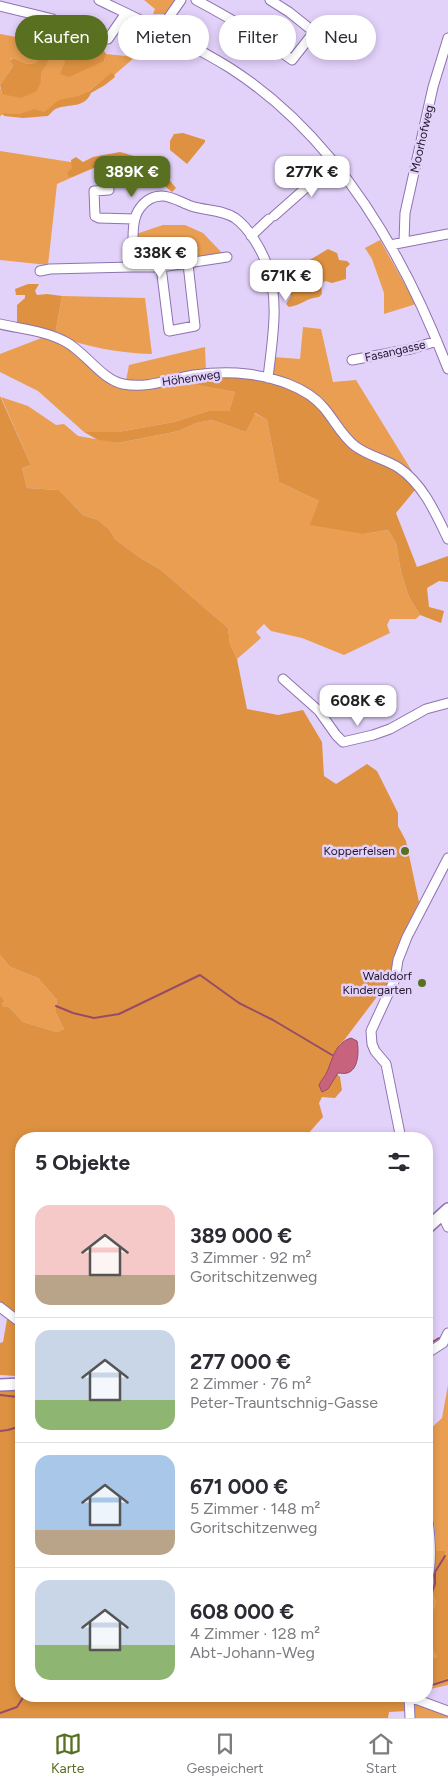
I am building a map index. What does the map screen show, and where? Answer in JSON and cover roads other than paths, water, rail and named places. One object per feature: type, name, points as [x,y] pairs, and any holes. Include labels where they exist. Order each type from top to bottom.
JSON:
[{"type":"main road","points":[[433,1222],[445,1211]]},
{"type":"main road","points":[[0,1385],[15,1384]]},
{"type":"street","points":[[98,0],[130,15]]},
{"type":"street","points":[[170,15],[180,0]]},
{"type":"street","points":[[196,0],[239,23],[292,60],[314,32],[270,0]]},
{"type":"street","points":[[0,6],[37,15]]},
{"type":"street","points":[[108,39],[126,13]]},
{"type":"street","name":"Moorhofweg","points":[[404,241],[405,213],[433,88],[448,38]]},
{"type":"street","points":[[209,56],[254,84],[298,122],[334,163],[390,245],[422,305],[448,369]]},
{"type":"street","points":[[251,236],[334,163]]},
{"type":"street","points":[[109,190],[94,190],[95,216],[99,218],[134,220]]},
{"type":"street","points":[[132,267],[134,220],[140,206],[154,197],[167,197],[192,206],[228,214],[243,226],[266,262],[273,289],[274,301],[268,378]]},
{"type":"street","points":[[390,245],[448,234]]},
{"type":"street","points":[[40,271],[50,269],[160,267],[227,257]]},
{"type":"street","points":[[160,267],[169,330],[195,326],[188,264]]},
{"type":"street","name":"Höhenweg","points":[[0,324],[66,342],[109,378],[123,384],[146,385],[195,375],[234,373],[268,378],[308,393],[324,407],[339,430],[354,446],[399,468],[406,474],[432,508],[448,539]]},
{"type":"street","name":"Fasangasse","points":[[352,360],[437,341]]},
{"type":"street","points":[[283,679],[313,706],[343,742],[364,738],[390,729],[426,709],[448,703]]},
{"type":"street","points":[[400,1132],[386,1064],[375,1051],[372,1044],[371,1031],[395,979],[398,960],[406,937],[448,858]]},
{"type":"street","points":[[445,1211],[448,1227]]},
{"type":"street","points":[[0,1307],[15,1318]]},
{"type":"street","points":[[433,1349],[443,1343],[448,1335]]},
{"type":"street","points":[[409,1702],[410,1718]]},
{"type":"street","points":[[425,1702],[448,1711]]},
{"type":"waterway","points":[[56,1006],[73,1013],[94,1018],[119,1014],[200,975],[239,1003],[273,1020],[332,1055]]},
{"type":"waterway","points":[[433,1342],[439,1338]]},
{"type":"waterway","points":[[0,1395],[15,1397]]},
{"type":"waterway","points":[[0,1431],[15,1428]]},
{"type":"waterway","points":[[433,1589],[435,1572],[445,1556]]},
{"type":"waterway","points":[[433,1685],[448,1680]]},
{"type":"waterway","points":[[0,1713],[17,1707],[20,1702]]},
{"type":"place","name":"Kopperfelsen","points":[[405,851]]},
{"type":"place","name":"Walddorf Kindergarten","points":[[422,983]]}]
